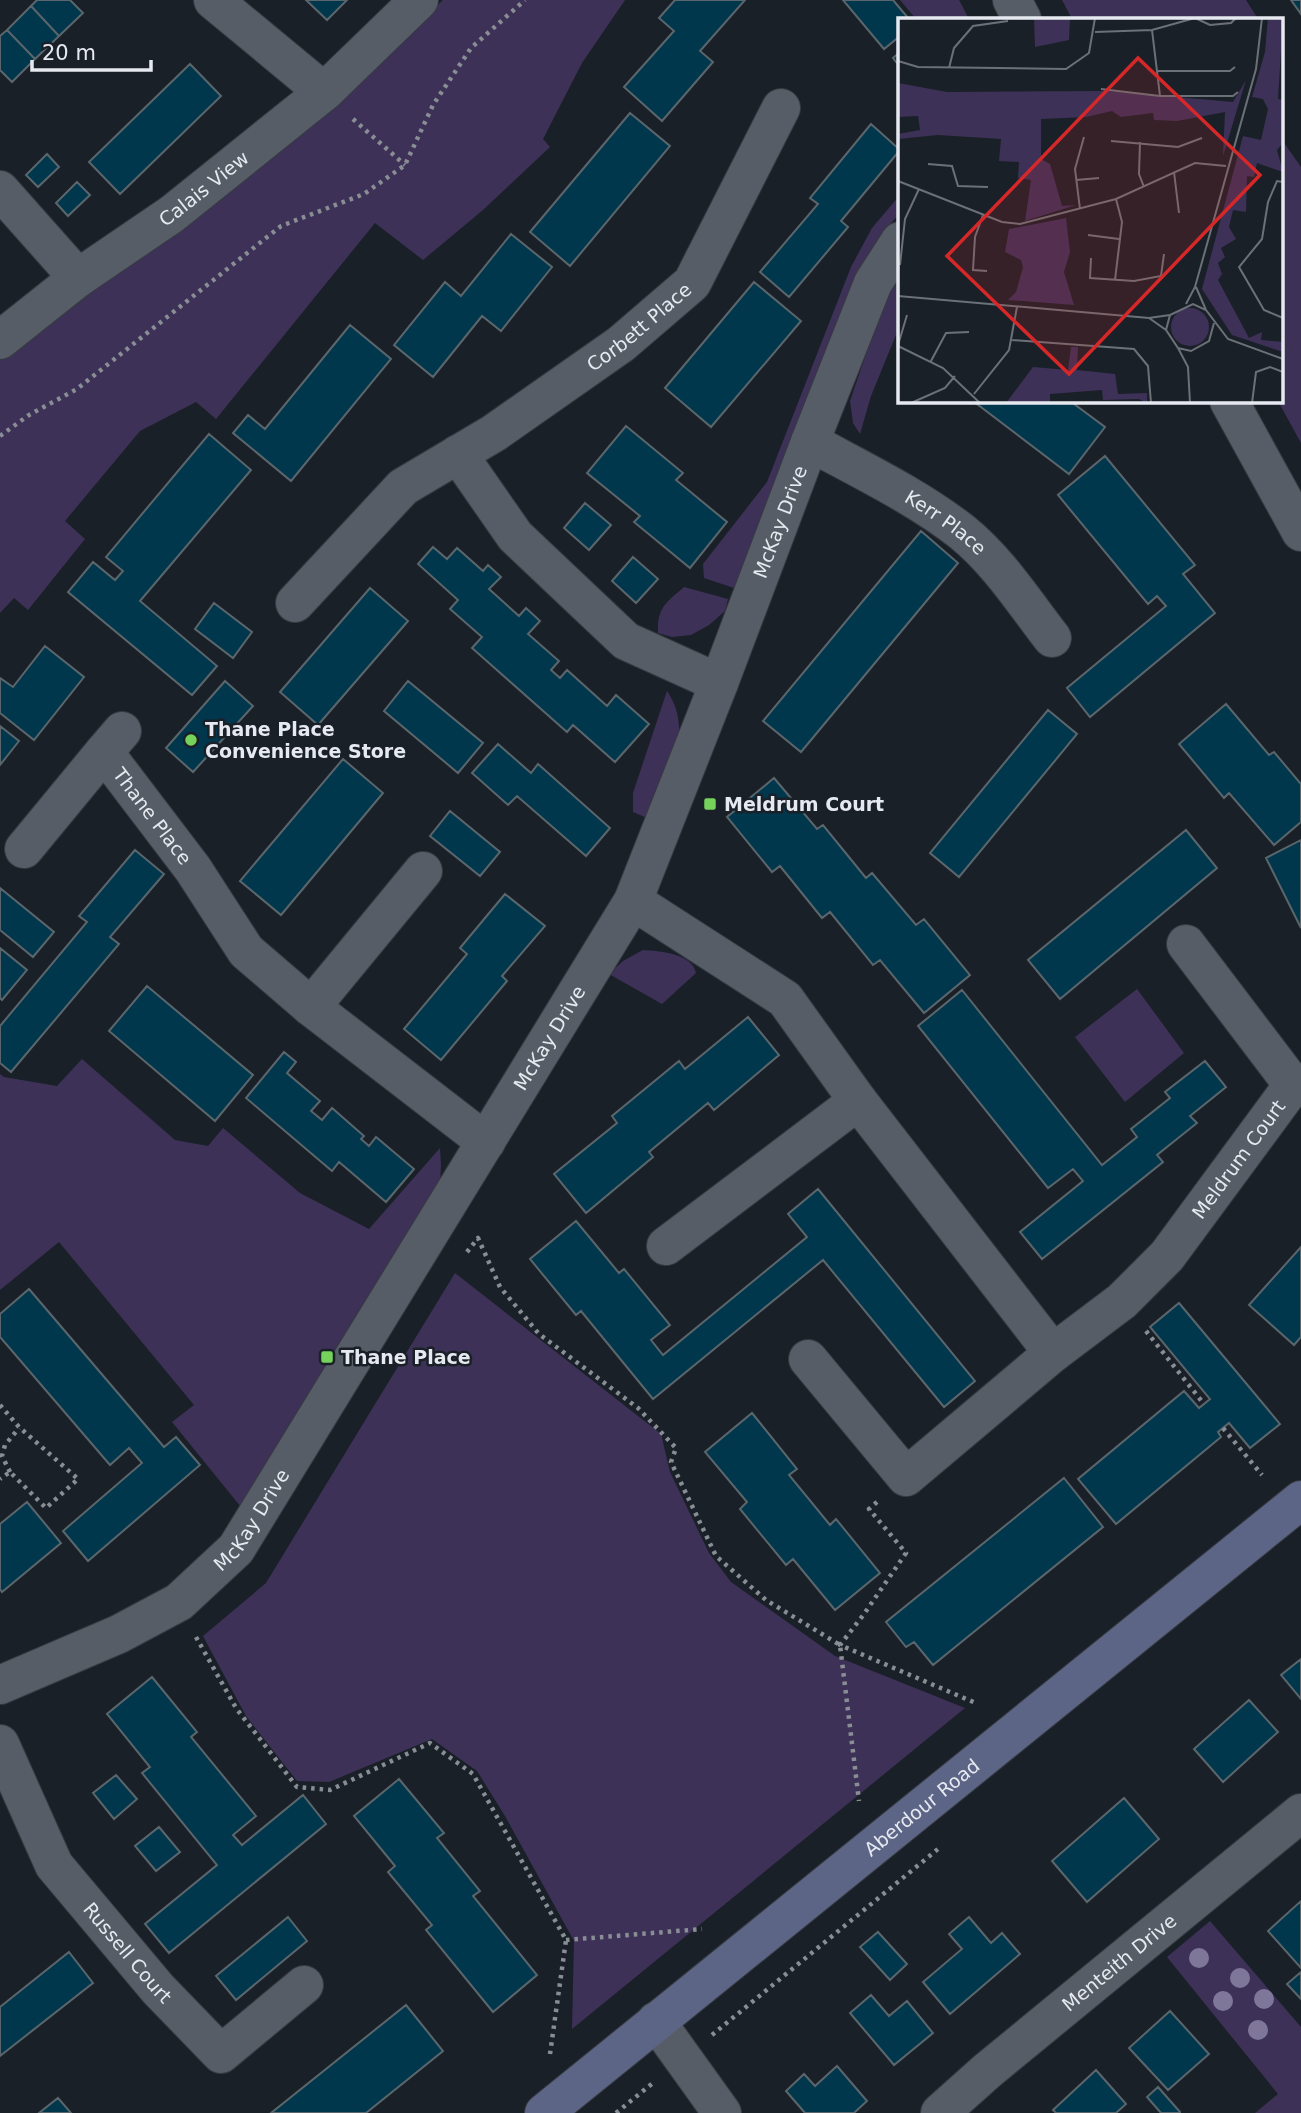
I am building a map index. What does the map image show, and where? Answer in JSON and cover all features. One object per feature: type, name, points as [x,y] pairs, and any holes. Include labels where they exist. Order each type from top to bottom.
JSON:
[{"type":"main road","name":"Aberdour Road","points":[[544,2113],[1301,1500]]},
{"type":"street","points":[[213,0],[324,92]]},
{"type":"street","name":"Calais View","points":[[0,340],[78,278],[172,214],[324,92],[419,0]]},
{"type":"street","points":[[1012,0],[1021,18]]},
{"type":"street","name":"Corbett Place","points":[[295,603],[403,487],[494,433],[621,344],[692,283],[780,108]]},
{"type":"street","points":[[0,190],[78,278]]},
{"type":"street","name":"McKay Drive","points":[[0,1685],[119,1634],[179,1602],[236,1549],[633,901],[873,283],[898,244]]},
{"type":"street","points":[[1230,402],[1301,532]]},
{"type":"street","name":"Kerr Place","points":[[810,442],[913,499],[962,532],[992,561],[1052,638]]},
{"type":"street","points":[[458,454],[514,536],[626,641],[719,683]]},
{"type":"street","name":"Thane Place","points":[[24,849],[113,741],[246,951],[311,1007],[486,1142]]},
{"type":"street","points":[[311,1007],[423,871]]},
{"type":"street","points":[[633,901],[785,999],[858,1101],[1053,1353]]},
{"type":"street","name":"Meldrum Court","points":[[906,1477],[1053,1353],[1122,1301],[1167,1256],[1293,1085],[1186,944]]},
{"type":"street","points":[[666,1246],[858,1101]]},
{"type":"street","points":[[808,1359],[906,1477]]},
{"type":"street","name":"Russell Court","points":[[0,1744],[54,1866],[158,1989],[221,2054],[304,1985]]},
{"type":"street","name":"Menteith Drive","points":[[940,2113],[987,2071],[1301,1812]]},
{"type":"street","points":[[656,2021],[722,2113]]},
{"type":"path","points":[[0,436],[29,415],[77,389],[281,226],[365,194],[405,165],[433,105],[471,48],[525,0]]},
{"type":"path","points":[[324,92],[405,165]]},
{"type":"path","points":[[465,1255],[478,1238],[500,1287],[539,1335],[638,1408],[676,1448],[671,1462],[716,1556],[766,1600],[840,1645],[978,1704]]},
{"type":"path","points":[[1122,1301],[1204,1404]]},
{"type":"path","points":[[0,1405],[19,1427],[78,1479],[46,1508],[10,1472],[2,1456],[5,1445],[19,1427]]},
{"type":"path","points":[[1223,1428],[1262,1475]]},
{"type":"path","points":[[0,1479],[10,1472]]},
{"type":"path","points":[[859,1801],[840,1645],[905,1553],[869,1508],[906,1477]]},
{"type":"path","points":[[179,1602],[236,1708],[297,1787],[330,1790],[430,1743],[473,1774],[566,1940],[550,2054]]},
{"type":"path","points":[[566,1940],[702,1929]]},
{"type":"shaded area","points":[[443,0],[625,0],[582,63],[543,139],[550,147],[483,210],[423,260],[375,223],[216,419],[196,402],[140,431],[65,521],[85,539],[28,610],[14,598],[0,613],[0,350],[370,70]]},
{"type":"shaded area","points":[[900,0],[959,0],[968,18],[915,18]]},
{"type":"shaded area","points":[[1062,0],[1246,0],[1257,18],[1071,18]]},
{"type":"shaded area","points":[[1284,143],[1301,167],[1301,443],[1279,402],[1284,402]]},
{"type":"shaded area","points":[[898,197],[898,215],[886,229],[857,280],[734,588],[704,578],[703,564],[767,482],[851,267],[872,228]]},
{"type":"shaded area","points":[[898,277],[898,330],[871,396],[860,434],[853,423],[850,401],[889,292]]},
{"type":"shaded area","points":[[684,587],[728,599],[725,611],[709,625],[691,635],[672,637],[658,633],[661,611]]},
{"type":"shaded area","points":[[667,691],[677,712],[679,735],[647,818],[633,812],[633,793]]},
{"type":"shaded area","points":[[643,950],[682,957],[693,966],[696,973],[662,1004],[609,974],[623,961]]},
{"type":"shaded area","points":[[1137,989],[1184,1053],[1125,1102],[1075,1037]]},
{"type":"shaded area","points":[[82,1059],[175,1140],[208,1146],[223,1128],[300,1193],[369,1229],[440,1148],[440,1183],[241,1507],[172,1422],[194,1405],[59,1242],[0,1290],[0,1074],[4,1077],[57,1086]]},
{"type":"shaded area","points":[[455,1273],[661,1434],[670,1472],[709,1553],[731,1582],[835,1656],[965,1708],[572,2029],[574,1941],[477,1771],[432,1739],[329,1782],[297,1781],[246,1716],[203,1636],[266,1583]]},
{"type":"shaded area","points":[[1210,1921],[1301,2027],[1301,2113],[1255,2113],[1278,2094],[1167,1957]]},
{"type":"building","points":[[37,0],[70,0],[83,13],[59,36],[31,6]]},
{"type":"building","points":[[306,0],[347,0],[327,20]]},
{"type":"building","points":[[675,0],[745,0],[700,51],[713,62],[662,121],[624,87],[674,31],[659,18]]},
{"type":"building","points":[[843,0],[893,0],[908,18],[898,18],[898,38],[884,49]]},
{"type":"building","points":[[1291,0],[1301,0],[1301,14]]},
{"type":"building","points":[[31,6],[59,36],[35,59],[7,30]]},
{"type":"building","points":[[7,30],[35,59],[12,82],[0,70],[0,36]]},
{"type":"building","points":[[190,64],[221,96],[120,194],[89,162]]},
{"type":"building","points":[[630,113],[670,146],[570,266],[530,232]]},
{"type":"building","points":[[871,124],[898,148],[898,152],[841,221],[848,227],[789,297],[760,272],[818,204],[810,198]]},
{"type":"building","points":[[47,154],[59,167],[38,187],[26,175]]},
{"type":"building","points":[[77,182],[90,195],[68,216],[56,203]]},
{"type":"building","points":[[511,234],[552,267],[501,331],[482,316],[433,377],[394,345],[445,282],[461,296]]},
{"type":"building","points":[[754,282],[801,321],[711,427],[665,388]]},
{"type":"building","points":[[350,325],[391,359],[291,481],[233,433],[248,415],[265,429]]},
{"type":"building","points":[[974,402],[1071,402],[1105,427],[1069,474]]},
{"type":"building","points":[[626,426],[683,473],[676,480],[727,522],[690,568],[634,522],[640,516],[587,473]]},
{"type":"building","points":[[209,434],[251,470],[140,601],[217,666],[192,695],[68,592],[93,562],[115,580],[123,571],[106,557]]},
{"type":"building","points":[[1105,456],[1195,565],[1183,574],[1215,613],[1090,717],[1067,688],[1166,606],[1157,596],[1148,604],[1058,495]]},
{"type":"building","points":[[585,503],[611,525],[589,550],[564,528]]},
{"type":"building","points":[[921,531],[958,563],[801,752],[763,721]]},
{"type":"building","points":[[433,547],[447,559],[457,548],[483,571],[488,565],[501,577],[489,589],[519,616],[526,608],[540,621],[528,634],[559,661],[551,670],[560,678],[567,670],[607,706],[616,695],[649,724],[615,762],[573,725],[567,732],[472,648],[482,637],[450,609],[458,600],[418,564]]},
{"type":"building","points":[[633,557],[658,579],[636,603],[612,581]]},
{"type":"building","points":[[370,588],[408,621],[318,725],[280,692]]},
{"type":"building","points":[[214,603],[252,632],[233,658],[195,629]]},
{"type":"building","points":[[45,646],[84,677],[34,740],[0,713],[0,678],[13,687]]},
{"type":"building","points":[[225,681],[253,706],[193,772],[166,748]]},
{"type":"building","points":[[408,681],[483,743],[458,773],[384,711]]},
{"type":"building","points":[[1226,704],[1269,755],[1274,752],[1301,784],[1301,822],[1274,845],[1229,793],[1224,798],[1179,744]]},
{"type":"building","points":[[1048,710],[1077,734],[959,877],[930,853]]},
{"type":"building","points":[[0,726],[19,741],[0,765]]},
{"type":"building","points":[[498,744],[531,773],[538,764],[610,828],[586,856],[517,796],[508,805],[472,773]]},
{"type":"building","points":[[343,759],[383,793],[281,915],[240,881]]},
{"type":"building","points":[[774,778],[817,829],[823,825],[866,878],[872,873],[916,925],[924,919],[970,975],[924,1013],[880,960],[873,965],[830,912],[822,918],[780,866],[772,872],[727,817]]},
{"type":"building","points":[[450,811],[500,852],[480,876],[430,836]]},
{"type":"building","points":[[1186,830],[1217,868],[1060,999],[1028,960]]},
{"type":"building","points":[[1301,840],[1301,928],[1266,858]]},
{"type":"building","points":[[135,850],[164,874],[110,937],[119,944],[11,1072],[0,1063],[0,1026],[87,922],[79,916]]},
{"type":"building","points":[[0,888],[54,932],[33,957],[0,930]]},
{"type":"building","points":[[505,894],[545,926],[502,976],[507,981],[441,1060],[404,1029],[467,954],[460,948]]},
{"type":"building","points":[[0,948],[27,970],[2,1000],[0,998]]},
{"type":"building","points":[[147,986],[253,1075],[215,1121],[109,1031]]},
{"type":"building","points":[[962,990],[1102,1165],[1137,1137],[1131,1129],[1170,1098],[1165,1092],[1205,1061],[1226,1087],[1190,1116],[1197,1123],[1157,1155],[1163,1162],[1042,1259],[1020,1232],[1083,1181],[1073,1169],[1048,1188],[918,1026]]},
{"type":"building","points":[[748,1017],[779,1055],[714,1110],[708,1103],[649,1152],[653,1157],[586,1213],[554,1174],[617,1123],[612,1116],[679,1061],[685,1069]]},
{"type":"building","points":[[284,1052],[296,1062],[287,1073],[320,1101],[311,1111],[322,1120],[332,1108],[364,1136],[361,1139],[369,1146],[376,1137],[414,1169],[386,1202],[339,1162],[332,1171],[246,1098]]},
{"type":"building","points":[[818,1189],[975,1381],[944,1407],[823,1260],[653,1399],[581,1311],[576,1315],[530,1259],[576,1221],[619,1273],[624,1269],[670,1325],[651,1340],[663,1355],[807,1237],[788,1214]]},
{"type":"building","points":[[1301,1247],[1301,1337],[1294,1345],[1249,1305]]},
{"type":"building","points":[[29,1289],[164,1447],[176,1437],[200,1465],[88,1561],[63,1531],[142,1463],[129,1448],[110,1465],[0,1337],[0,1314]]},
{"type":"building","points":[[1179,1303],[1280,1424],[1250,1448],[1229,1423],[1218,1432],[1221,1437],[1116,1524],[1078,1479],[1184,1391],[1199,1408],[1210,1399],[1150,1327]]},
{"type":"building","points":[[752,1413],[797,1469],[789,1475],[830,1525],[836,1519],[880,1573],[835,1610],[793,1559],[786,1565],[740,1509],[747,1502],[705,1452]]},
{"type":"building","points":[[1064,1478],[1103,1527],[933,1665],[914,1642],[906,1647],[886,1622]]},
{"type":"building","points":[[27,1502],[61,1543],[2,1592],[0,1524]]},
{"type":"building","points":[[1301,1659],[1301,1699],[1281,1675]]},
{"type":"building","points":[[152,1677],[197,1732],[191,1737],[256,1816],[233,1835],[242,1845],[303,1795],[326,1824],[169,1953],[145,1924],[217,1865],[142,1773],[150,1767],[107,1714]]},
{"type":"building","points":[[1249,1700],[1278,1732],[1223,1782],[1194,1749]]},
{"type":"building","points":[[116,1775],[137,1799],[114,1819],[93,1793]]},
{"type":"building","points":[[399,1779],[444,1833],[437,1838],[480,1891],[473,1896],[537,1975],[493,2012],[426,1930],[432,1925],[388,1872],[395,1866],[354,1816]]},
{"type":"building","points":[[1124,1798],[1159,1839],[1087,1902],[1052,1861]]},
{"type":"building","points":[[159,1827],[180,1852],[156,1871],[135,1846]]},
{"type":"building","points":[[1301,1901],[1301,1968],[1268,1931]]},
{"type":"building","points":[[288,1917],[307,1941],[236,2000],[216,1976]]},
{"type":"building","points":[[969,1917],[991,1943],[1002,1933],[1020,1954],[950,2014],[923,1982],[962,1949],[949,1934]]},
{"type":"building","points":[[878,1932],[907,1964],[890,1980],[860,1947]]},
{"type":"building","points":[[69,1952],[93,1983],[0,2056],[0,2007]]},
{"type":"building","points":[[1301,1972],[1301,1999],[1287,1984]]},
{"type":"building","points":[[871,1995],[889,2016],[907,2001],[933,2033],[894,2065],[850,2013]]},
{"type":"building","points":[[406,2005],[443,2051],[366,2113],[271,2113]]},
{"type":"building","points":[[1170,2011],[1209,2054],[1168,2090],[1129,2048]]},
{"type":"building","points":[[837,2066],[867,2101],[854,2113],[805,2113],[786,2091],[804,2074],[815,2086]]},
{"type":"building","points":[[1096,2070],[1126,2104],[1116,2113],[1056,2113],[1053,2110]]},
{"type":"building","points":[[1158,2087],[1180,2113],[1161,2113],[1147,2097]]},
{"type":"building","points":[[58,2098],[71,2113],[39,2113]]},
{"type":"place","name":"Thane Place Convenience Store","points":[[191,740]]},
{"type":"place","name":"Meldrum Court","points":[[710,804]]},
{"type":"place","name":"Thane Place","points":[[327,1357]]}]
